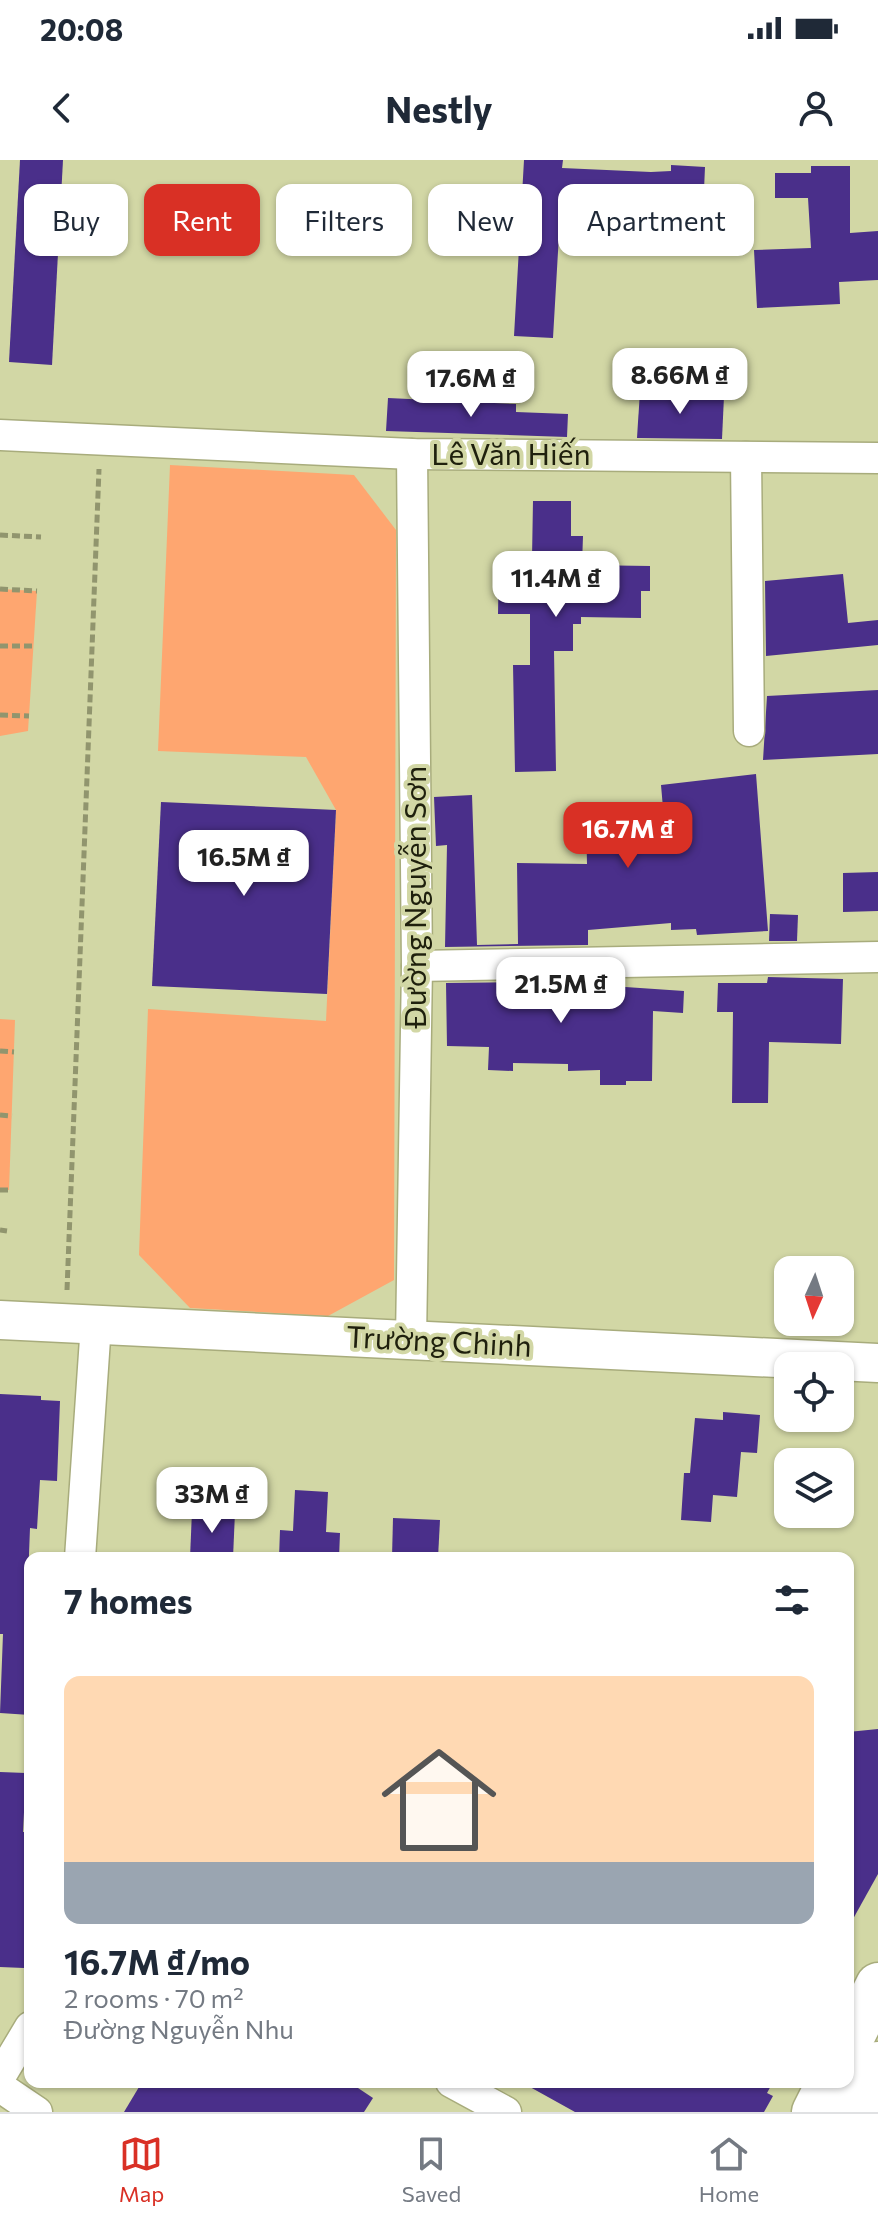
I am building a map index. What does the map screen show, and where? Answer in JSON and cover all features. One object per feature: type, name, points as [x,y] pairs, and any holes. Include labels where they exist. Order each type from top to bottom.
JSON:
[{"type":"main road","points":[[854,2033],[878,1985]]},
{"type":"main road","points":[[854,2112],[878,2064]]},
{"type":"main road","points":[[814,2112],[826,2088]]},
{"type":"street","name":"Lê Văn Hiến","points":[[0,435],[412,454],[878,458]]},
{"type":"street","name":"Đường Nguyễn Sơn","points":[[411,1340],[417,966],[412,454]]},
{"type":"street","points":[[746,457],[749,731]]},
{"type":"street","points":[[417,966],[878,957]]},
{"type":"street","name":"Trường Chinh","points":[[0,1320],[878,1363]]},
{"type":"street","points":[[80,1552],[81,1324]]},
{"type":"street","points":[[0,2077],[24,2037]]},
{"type":"street","points":[[0,2087],[37,2112]]},
{"type":"street","points":[[462,2088],[506,2112]]},
{"type":"path","points":[[81,1324],[100,439]]},
{"type":"path","points":[[0,535],[41,537]]},
{"type":"path","points":[[0,589],[37,591]]},
{"type":"path","points":[[0,646],[33,646]]},
{"type":"path","points":[[0,715],[29,716]]},
{"type":"path","points":[[0,1051],[14,1052]]},
{"type":"path","points":[[0,1115],[12,1116]]},
{"type":"path","points":[[0,1190],[9,1190]]},
{"type":"shaded area","points":[[170,465],[354,475],[396,530],[394,1280],[328,1316],[190,1308],[139,1255],[148,1009],[326,1021],[336,810],[306,757],[158,751]]},
{"type":"shaded area","points":[[0,589],[37,591],[28,731],[0,736]]},
{"type":"shaded area","points":[[0,1019],[15,1020],[9,1190],[0,1190]]},
{"type":"building","points":[[20,160],[63,160],[62,184],[24,184],[24,256],[58,256],[52,365],[9,362]]},
{"type":"building","points":[[524,160],[563,160],[562,168],[651,172],[671,171],[671,165],[705,167],[704,184],[558,184],[553,338],[514,336],[519,256],[542,256],[542,184],[523,184]]},
{"type":"building","points":[[811,166],[850,166],[850,233],[878,231],[878,280],[839,282],[840,304],[757,308],[754,250],[811,248],[808,198],[775,198],[775,173],[811,173]]},
{"type":"building","points":[[640,391],[724,396],[722,439],[637,438]]},
{"type":"building","points":[[388,398],[516,404],[516,412],[568,414],[567,437],[386,431]]},
{"type":"building","points":[[533,501],[571,501],[571,536],[583,536],[582,565],[650,566],[650,591],[641,591],[641,618],[581,617],[581,624],[573,624],[573,651],[554,651],[556,771],[515,772],[513,665],[530,665],[530,614],[498,614],[499,557],[532,558]]},
{"type":"building","points":[[843,574],[848,623],[878,620],[878,645],[766,656],[765,581]]},
{"type":"building","points":[[878,690],[878,754],[763,760],[767,696]]},
{"type":"building","points":[[756,774],[768,931],[697,935],[696,929],[671,930],[671,923],[588,930],[588,945],[445,947],[447,845],[436,846],[434,797],[472,795],[477,945],[518,944],[517,863],[587,864],[586,815],[663,808],[661,785]]},
{"type":"building","points":[[161,802],[336,810],[327,994],[152,986]]},
{"type":"building","points":[[878,872],[878,911],[843,912],[843,873]]},
{"type":"building","points":[[770,914],[798,915],[797,941],[769,941]]},
{"type":"building","points":[[768,977],[843,979],[841,1044],[769,1042],[768,1103],[732,1103],[733,1012],[717,1012],[718,983],[767,983]]},
{"type":"building","points":[[596,981],[596,985],[684,991],[683,1013],[653,1011],[652,1081],[600,1085],[600,1070],[568,1071],[568,1064],[513,1063],[513,1071],[488,1070],[489,1047],[447,1046],[446,983]]},
{"type":"building","points":[[0,1394],[41,1396],[41,1400],[60,1401],[57,1481],[40,1480],[37,1529],[30,1528],[29,1552],[24,1552],[24,1715],[0,1713],[3,1634],[0,1634]]},
{"type":"building","points":[[723,1412],[760,1415],[757,1453],[741,1452],[737,1497],[713,1495],[711,1522],[681,1520],[684,1473],[690,1473],[695,1418],[723,1420]]},
{"type":"building","points":[[295,1490],[328,1492],[326,1532],[340,1533],[339,1552],[279,1552],[280,1530],[293,1531]]},
{"type":"building","points":[[192,1511],[235,1512],[233,1552],[190,1552]]},
{"type":"building","points":[[393,1518],[440,1520],[438,1552],[392,1552]]},
{"type":"building","points":[[878,1729],[878,1874],[854,1917],[854,1731]]},
{"type":"building","points":[[0,1772],[24,1773],[24,1968],[0,1967]]},
{"type":"building","points":[[138,2088],[358,2088],[373,2098],[364,2112],[124,2112]]},
{"type":"building","points":[[532,2088],[770,2088],[767,2093],[773,2096],[764,2112],[575,2112]]}]
